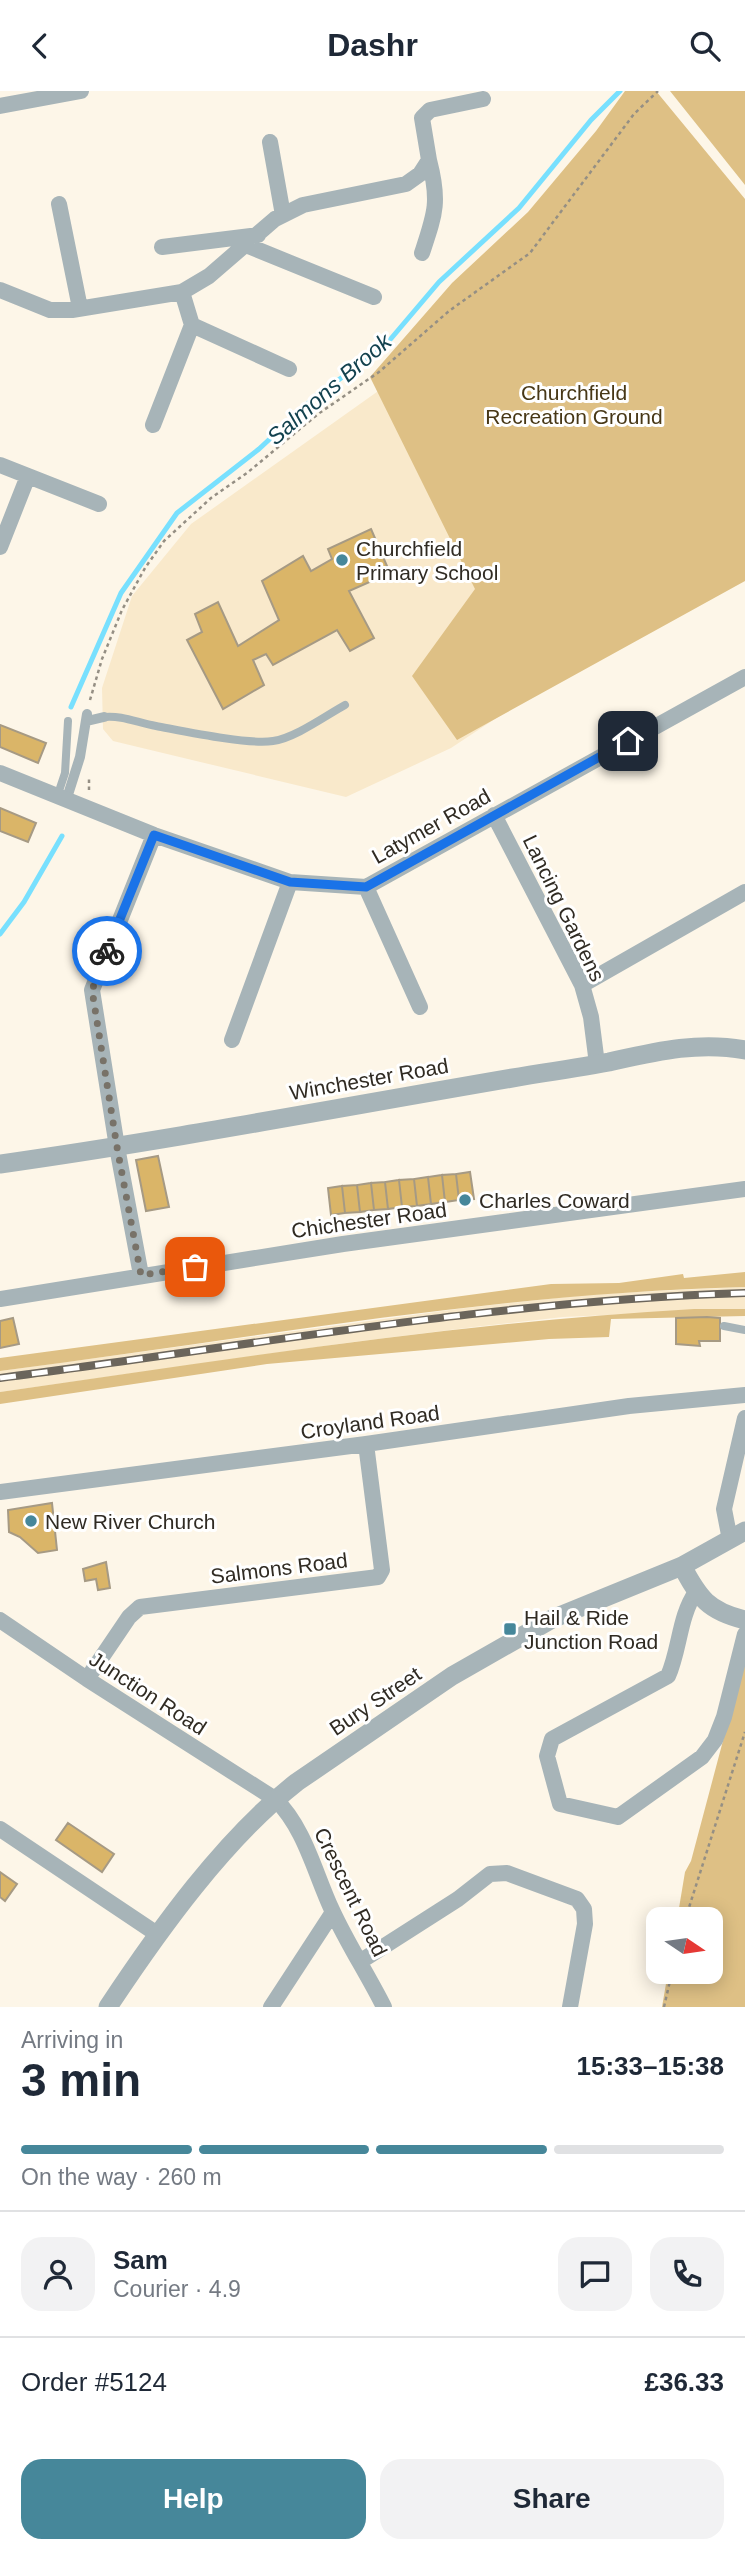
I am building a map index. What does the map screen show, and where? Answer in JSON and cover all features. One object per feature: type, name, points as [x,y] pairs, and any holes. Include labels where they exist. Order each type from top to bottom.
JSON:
[{"type":"street","points":[[0,106],[68,92]]},
{"type":"street","points":[[422,253],[435,217],[436,202],[422,118],[430,110],[483,99]]},
{"type":"street","points":[[270,142],[283,215]]},
{"type":"street","points":[[0,290],[50,310],[182,292],[209,276],[275,219],[303,205],[406,184],[420,174],[429,160]]},
{"type":"street","points":[[59,204],[80,308]]},
{"type":"street","points":[[162,247],[252,240],[374,297]]},
{"type":"street","points":[[153,425],[192,325],[182,292]]},
{"type":"street","points":[[192,325],[289,369]]},
{"type":"street","points":[[0,465],[99,504]]},
{"type":"street","points":[[0,547],[28,476]]},
{"type":"street","name":"Latymer Road","points":[[0,773],[154,835],[290,882],[366,887],[745,677]]},
{"type":"street","points":[[62,799],[80,757],[87,718],[104,717]]},
{"type":"street","name":"Lancing Gardens","points":[[494,815],[582,985],[591,1017],[597,1064]]},
{"type":"street","points":[[141,1275],[92,990],[154,835]]},
{"type":"street","points":[[232,1040],[290,882]]},
{"type":"street","points":[[366,887],[420,1007]]},
{"type":"street","points":[[582,985],[745,892]]},
{"type":"street","name":"Winchester Road","points":[[0,1164],[117,1147],[697,1046],[724,1046],[745,1050]]},
{"type":"street","name":"Chichester Road","points":[[0,1299],[343,1244],[745,1189]]},
{"type":"street","name":"Croyland Road","points":[[0,1492],[629,1406],[745,1395]]},
{"type":"street","points":[[738,1536],[724,1509],[745,1418]]},
{"type":"street","name":"Salmons Road","points":[[87,1679],[129,1617],[140,1607],[377,1577],[382,1570],[366,1444]]},
{"type":"street","name":"Bury Street","points":[[108,2007],[157,1934],[228,1849],[275,1799],[397,1713],[474,1663],[552,1619],[682,1566],[738,1536]]},
{"type":"street","points":[[682,1566],[696,1592],[716,1611],[745,1620]]},
{"type":"street","points":[[696,1592],[688,1603],[668,1676],[552,1739],[547,1756],[560,1804],[618,1817],[702,1757],[715,1740],[724,1717],[745,1634]]},
{"type":"street","name":"Junction Road","points":[[0,1620],[275,1799]]},
{"type":"street","name":"Crescent Road","points":[[275,1799],[285,1808],[309,1854],[333,1912],[384,2007]]},
{"type":"street","points":[[0,1829],[157,1934]]},
{"type":"street","points":[[361,1961],[458,1899],[490,1874],[507,1873],[577,1899],[584,1909],[585,1924],[570,2007]]},
{"type":"street","points":[[271,2007],[333,1912]]},
{"type":"lane","points":[[104,717],[116,715],[155,726],[251,741],[273,741],[287,737],[345,705]]},
{"type":"lane","points":[[62,799],[68,721]]},
{"type":"lane","points":[[724,1326],[745,1330]]},
{"type":"path","points":[[87,718],[99,668],[122,610],[145,568],[164,541],[211,498],[247,473],[318,414],[379,372],[449,311],[530,253],[634,114],[658,91]]},
{"type":"path","points":[[689,1907],[745,1732]]},
{"type":"path","points":[[664,2007],[668,1985]]},
{"type":"shaded area","name":"Churchfield Primary School","points":[[405,372],[584,660],[451,748],[346,797],[113,741],[103,729],[102,688],[132,596],[191,524]]},
{"type":"shaded area","points":[[745,1287],[745,1309],[563,1317],[346,1343],[0,1392],[0,1371],[465,1308],[594,1294]]},
{"type":"green space","name":"Churchfield Recreation Ground","points":[[625,91],[656,91],[745,199],[745,581],[457,740],[412,676],[475,589],[370,377],[452,283],[528,212],[596,131]]},
{"type":"green space","points":[[670,91],[745,91],[745,185]]},
{"type":"green space","points":[[745,1272],[745,1287],[651,1291],[465,1308],[0,1371],[0,1358],[551,1284],[619,1283],[683,1274],[684,1278]]},
{"type":"green space","points":[[694,1309],[745,1309],[745,1316],[611,1319],[609,1337],[549,1339],[267,1364],[0,1404],[0,1392],[260,1355],[433,1332]]},
{"type":"green space","points":[[745,1658],[745,2007],[662,2007],[666,1985],[723,1985],[723,1907],[679,1907],[685,1872],[691,1861]]},
{"type":"building","points":[[371,529],[390,573],[349,591],[374,638],[350,651],[337,630],[273,665],[266,654],[253,660],[264,685],[223,709],[187,640],[202,632],[195,614],[218,602],[238,646],[279,620],[262,581],[303,556],[311,571],[332,559],[328,549]]},
{"type":"building","points":[[0,725],[46,743],[38,763],[0,747]]},
{"type":"building","points":[[0,808],[36,823],[28,842],[0,831]]},
{"type":"building","points":[[158,1156],[169,1207],[146,1211],[136,1160]]},
{"type":"building","points":[[470,1172],[474,1199],[459,1200],[456,1174]]},
{"type":"building","points":[[456,1174],[459,1200],[445,1202],[442,1175]]},
{"type":"building","points":[[442,1175],[445,1202],[431,1204],[428,1177]]},
{"type":"building","points":[[428,1177],[431,1204],[417,1206],[414,1179]]},
{"type":"building","points":[[414,1179],[417,1206],[402,1207],[399,1180]]},
{"type":"building","points":[[399,1180],[402,1207],[388,1209],[385,1182]]},
{"type":"building","points":[[385,1182],[388,1209],[374,1210],[371,1183]]},
{"type":"building","points":[[371,1183],[374,1210],[360,1212],[357,1185]]},
{"type":"building","points":[[357,1185],[360,1212],[345,1213],[342,1186]]},
{"type":"building","points":[[342,1186],[345,1213],[331,1215],[328,1188]]},
{"type":"building","points":[[13,1318],[19,1344],[0,1348],[0,1321]]},
{"type":"building","points":[[676,1318],[720,1318],[720,1341],[699,1341],[700,1346],[676,1344]]},
{"type":"building","name":"New River Church","points":[[52,1503],[57,1550],[38,1553],[20,1537],[9,1532],[8,1510]]},
{"type":"building","points":[[106,1562],[110,1588],[98,1590],[96,1579],[85,1581],[83,1569]]},
{"type":"building","points":[[68,1823],[114,1854],[102,1872],[56,1840]]},
{"type":"building","points":[[0,1872],[17,1884],[5,1901],[0,1897]]},
{"type":"waterway","name":"Salmons Brook","points":[[71,707],[121,593],[177,513],[259,449],[316,396],[383,348],[439,282],[519,208],[591,120],[620,91]]},
{"type":"waterway","name":"Salmons Brook","points":[[0,934],[24,902],[62,836]]},
{"type":"railway","points":[[0,1378],[464,1315],[557,1305],[745,1293]]},
{"type":"way so far","points":[[107,951],[92,990],[141,1275],[195,1267]]},
{"type":"place","name":"Churchfield Primary School","points":[[342,560]]},
{"type":"place","name":"Charles Coward","points":[[465,1200]]},
{"type":"place","name":"New River Church","points":[[31,1521]]},
{"type":"place","name":"Hail & Ride Junction Road","points":[[510,1629]]},
{"type":"route","points":[[107,951],[154,835],[290,882],[366,887],[628,741]]}]
